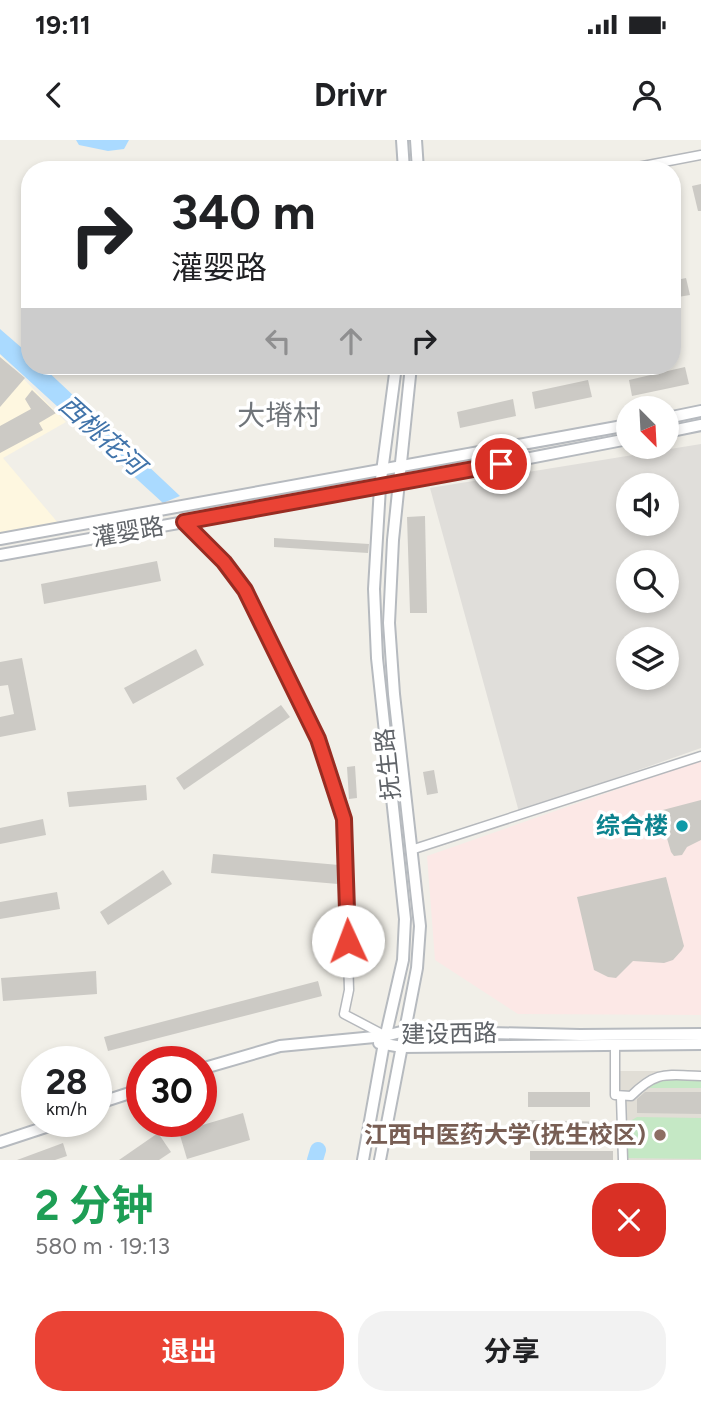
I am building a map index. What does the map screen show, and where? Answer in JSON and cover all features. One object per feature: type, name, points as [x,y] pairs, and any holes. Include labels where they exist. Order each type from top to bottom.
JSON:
[{"type":"main road","points":[[402,140],[403,161]]},
{"type":"main road","points":[[416,140],[417,161]]},
{"type":"main road","name":"抚生路","points":[[363,1160],[384,1039],[403,960],[405,919],[377,658],[374,589],[380,487],[395,375]]},
{"type":"main road","name":"抚生路","points":[[380,1160],[417,968],[420,926],[394,694],[389,623],[398,483],[410,375]]},
{"type":"main road","points":[[679,416],[701,411]]},
{"type":"main road","points":[[679,430],[701,425]]},
{"type":"main road","name":"灌婴路","points":[[0,539],[616,427]]},
{"type":"main road","name":"灌婴路","points":[[0,555],[380,487],[616,441]]},
{"type":"main road","name":"建设西路","points":[[217,1071],[281,1052],[384,1039],[405,1031],[580,1035],[701,1034]]},
{"type":"main road","name":"建设西路","points":[[217,1064],[280,1046],[384,1039],[402,1047],[701,1044]]},
{"type":"main road","points":[[0,1139],[21,1131]]},
{"type":"main road","points":[[0,1139],[21,1133]]},
{"type":"street","points":[[669,161],[701,155]]},
{"type":"street","points":[[184,522],[224,562],[245,590],[318,739],[344,819],[349,989],[344,1014],[384,1039]]},
{"type":"street","points":[[411,850],[701,756]]},
{"type":"street","points":[[615,1045],[615,1095],[631,1096],[645,1082],[658,1075],[701,1076]]},
{"type":"street","points":[[621,1097],[623,1160]]},
{"type":"shaded area","points":[[0,355],[66,422],[3,458],[59,524],[0,534]]},
{"type":"shaded area","points":[[701,444],[701,748],[519,812],[430,488],[616,458],[679,459],[679,448]]},
{"type":"shaded area","points":[[701,760],[701,1015],[518,1014],[435,960],[427,856]]},
{"type":"shaded area","name":"江西中医药大学(抚生校区)","points":[[616,1071],[701,1071],[701,1160],[618,1160]]},
{"type":"green space","points":[[659,1078],[701,1079],[701,1088],[644,1088]]},
{"type":"green space","points":[[637,1117],[701,1118],[701,1159],[624,1158],[627,1123]]},
{"type":"water","points":[[76,140],[129,140],[124,149],[108,151],[79,145]]},
{"type":"water","points":[[0,329],[21,347],[21,373],[0,354]]},
{"type":"water","points":[[23,375],[52,375],[180,496],[163,503]]},
{"type":"building","points":[[701,184],[701,211],[698,211],[692,186]]},
{"type":"building","points":[[686,278],[690,295],[681,296],[681,279]]},
{"type":"building","points":[[0,357],[25,378],[0,407]]},
{"type":"building","points":[[685,367],[689,384],[632,396],[629,380],[651,375],[681,375],[681,368]]},
{"type":"building","points":[[588,380],[592,397],[535,409],[532,392]]},
{"type":"building","points":[[32,390],[56,413],[39,423],[43,430],[0,453],[0,426],[31,409],[25,399]]},
{"type":"building","points":[[513,399],[516,416],[460,428],[457,412]]},
{"type":"building","points":[[425,516],[427,613],[410,613],[407,517]]},
{"type":"building","points":[[274,538],[369,544],[368,553],[274,547]]},
{"type":"building","points":[[157,561],[161,581],[44,604],[41,584]]},
{"type":"building","points":[[196,649],[204,665],[133,704],[124,688]]},
{"type":"building","points":[[22,658],[36,730],[0,737],[0,717],[14,714],[8,685],[0,686],[0,662]]},
{"type":"building","points":[[281,705],[290,717],[184,790],[176,778]]},
{"type":"building","points":[[355,766],[357,798],[349,799],[347,767]]},
{"type":"building","points":[[434,770],[438,793],[427,795],[423,772]]},
{"type":"building","points":[[146,785],[147,800],[69,807],[67,792]]},
{"type":"building","name":"综合楼","points":[[701,800],[701,840],[687,847],[682,855],[674,856],[659,811]]},
{"type":"building","points":[[43,819],[46,835],[0,844],[0,828]]},
{"type":"building","points":[[213,854],[339,865],[338,884],[211,873]]},
{"type":"building","points":[[163,870],[172,884],[108,925],[100,912]]},
{"type":"building","points":[[666,877],[684,946],[682,950],[673,960],[664,963],[633,961],[616,978],[594,970],[577,897]]},
{"type":"building","points":[[57,892],[60,909],[0,919],[0,902]]},
{"type":"building","points":[[96,971],[97,994],[3,1001],[1,978]]},
{"type":"building","points":[[318,981],[322,996],[112,1050],[112,1046],[107,1046],[104,1037]]},
{"type":"building","points":[[528,1092],[590,1092],[590,1107],[528,1107]]},
{"type":"building","points":[[645,1092],[701,1092],[701,1114],[637,1113],[637,1099]]},
{"type":"building","points":[[243,1113],[250,1140],[187,1159],[180,1137],[217,1137],[217,1121]]},
{"type":"building","points":[[529,1120],[609,1122],[609,1137],[529,1135]]},
{"type":"building","points":[[152,1137],[161,1137],[171,1152],[159,1160],[119,1160]]},
{"type":"building","points":[[63,1143],[67,1156],[55,1160],[17,1160]]},
{"type":"building","points":[[530,1151],[613,1151],[613,1160],[530,1160]]},
{"type":"waterway","name":"西桃花河","points":[[315,1160],[318,1150]]},
{"type":"place","name":"综合楼","points":[[682,826]]},
{"type":"place","name":"江西中医药大学(抚生校区)","points":[[660,1135]]},
{"type":"district","name":"大塉村","points":[[279,415]]},
{"type":"route","points":[[348,941],[344,819],[318,739],[245,590],[224,562],[184,522],[501,464]]}]
